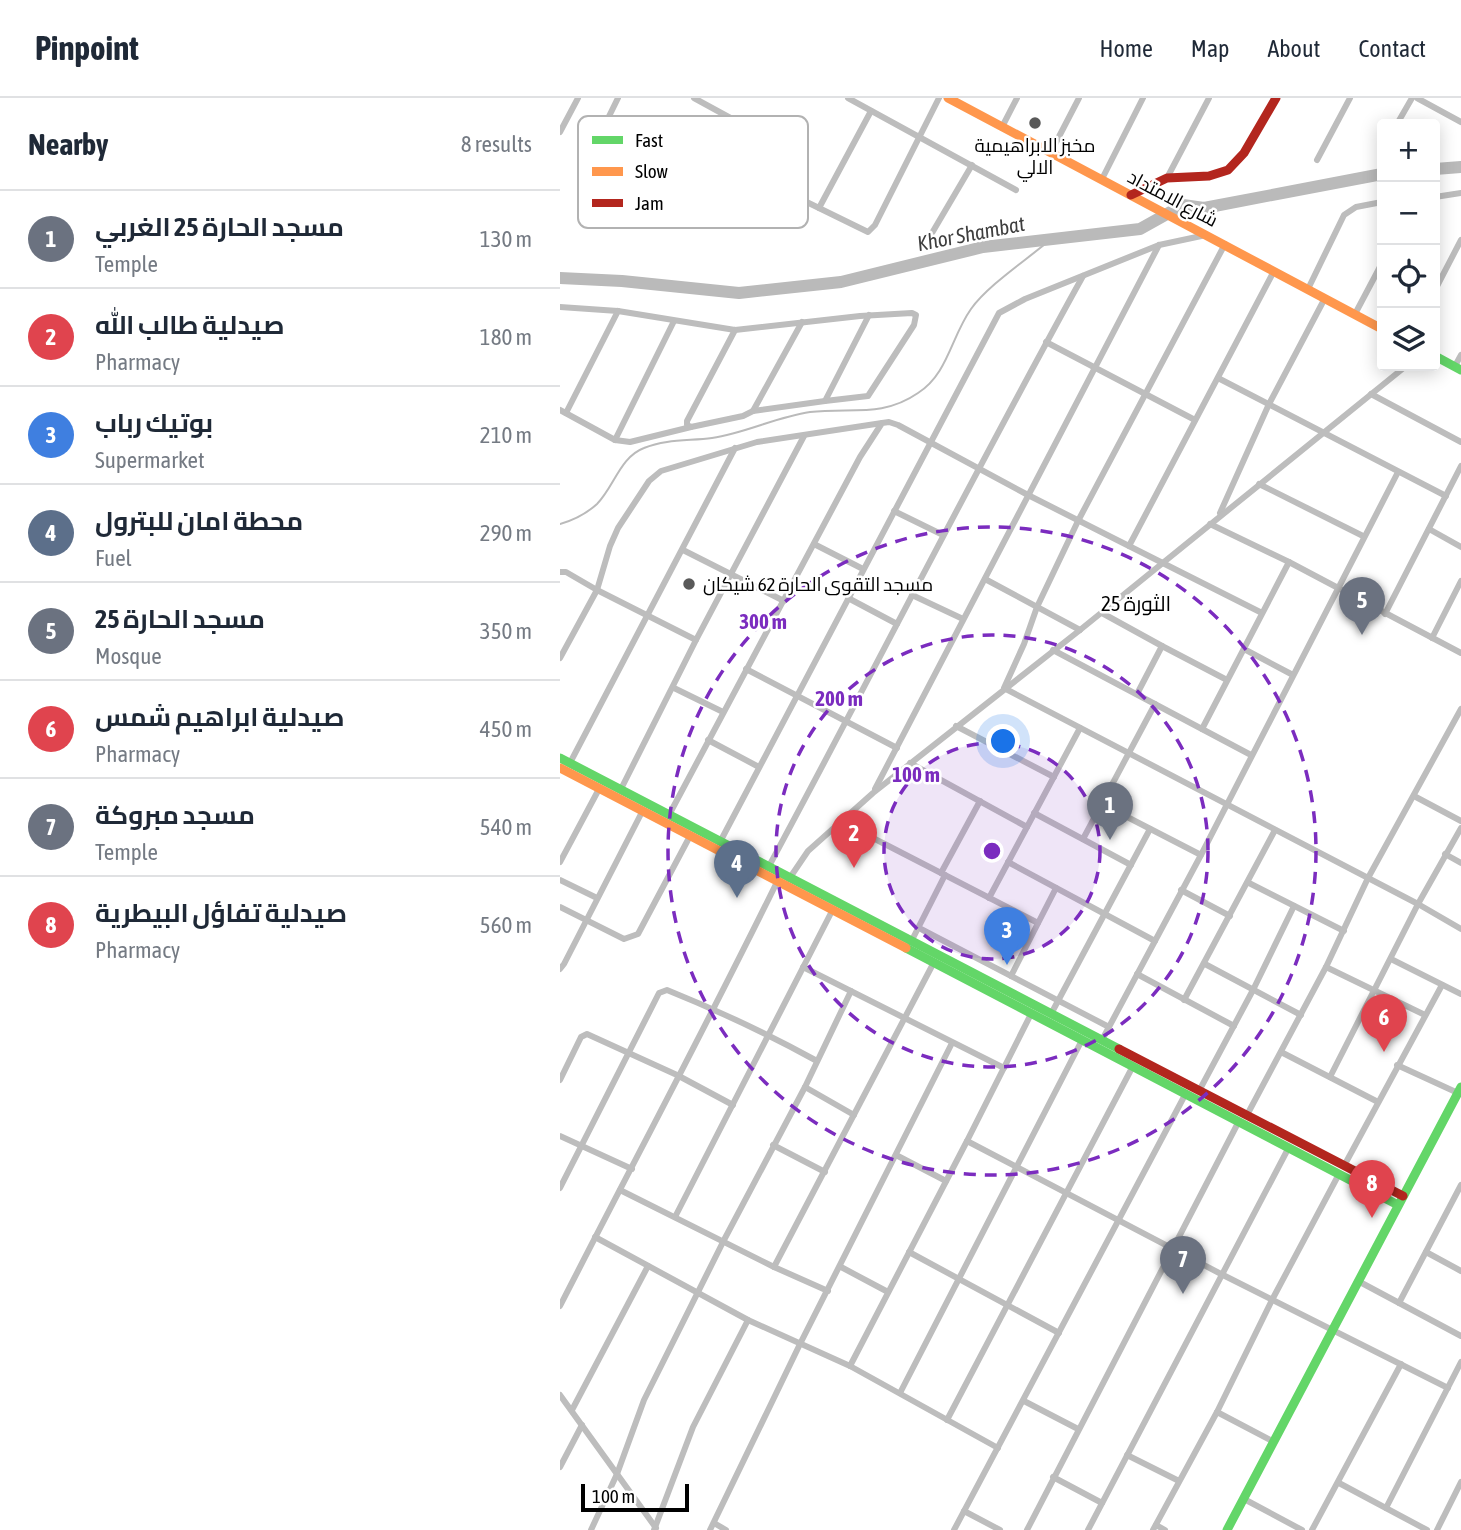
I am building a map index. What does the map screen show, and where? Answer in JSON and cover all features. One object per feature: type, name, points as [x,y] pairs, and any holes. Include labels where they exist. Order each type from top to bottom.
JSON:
[{"type":"main road","points":[[1134,197],[1167,178],[1219,173],[1237,163],[1276,98]]},
{"type":"main road","name":"شارع الامتداد","points":[[952,99],[1377,326]]},
{"type":"main road","points":[[1440,359],[1458,368]]},
{"type":"main road","points":[[560,758],[1247,1115],[1398,1205]]},
{"type":"main road","points":[[560,768],[1289,1147],[1403,1196]]},
{"type":"main road","points":[[1227,1530],[1460,1092]]},
{"type":"street","points":[[561,128],[578,98]]},
{"type":"street","points":[[609,116],[618,98]]},
{"type":"street","points":[[694,98],[727,116]]},
{"type":"street","points":[[848,98],[1016,190]]},
{"type":"street","points":[[808,203],[864,232],[872,230],[939,98]]},
{"type":"street","points":[[1002,127],[1017,98]]},
{"type":"street","points":[[1051,152],[1079,98]]},
{"type":"street","points":[[1102,179],[1143,98]]},
{"type":"street","points":[[1167,178],[1209,98]]},
{"type":"street","points":[[1317,160],[1350,98]]},
{"type":"street","points":[[1400,119],[1414,98],[1461,122]]},
{"type":"street","points":[[819,208],[871,111]]},
{"type":"street","points":[[932,233],[972,165]]},
{"type":"street","points":[[1440,196],[1461,192]]},
{"type":"street","points":[[1308,289],[1344,215],[1356,207],[1377,203]]},
{"type":"street","points":[[720,842],[999,313],[1025,299],[1159,245],[1205,234]]},
{"type":"street","points":[[1440,281],[1461,241]]},
{"type":"street","points":[[1004,688],[1037,607],[1078,521],[1225,244]]},
{"type":"street","points":[[873,793],[1159,245]]},
{"type":"street","points":[[1129,546],[1274,271]]},
{"type":"street","points":[[1355,314],[1377,272]]},
{"type":"street","points":[[768,868],[1083,276]]},
{"type":"street","points":[[1220,515],[1269,404],[1325,298]]},
{"type":"street","points":[[560,307],[618,311],[735,330],[869,315],[912,313],[916,315],[916,319],[868,396],[753,411],[743,416],[630,442],[615,440],[563,411],[618,311]]},
{"type":"street","points":[[825,401],[869,315]]},
{"type":"street","points":[[615,440],[674,321]]},
{"type":"street","points":[[753,411],[802,322]]},
{"type":"street","points":[[691,427],[687,425],[687,421],[735,330]]},
{"type":"street","points":[[1046,342],[1195,420]]},
{"type":"street","points":[[1458,368],[1461,355]]},
{"type":"street","points":[[789,879],[808,851],[873,793],[1102,613],[1400,371]]},
{"type":"street","points":[[1218,378],[1446,496]]},
{"type":"street","points":[[1371,394],[1461,442]]},
{"type":"street","points":[[669,815],[867,444],[882,423]]},
{"type":"street","points":[[560,658],[597,590],[618,528],[649,481],[661,471],[757,442],[882,423],[898,425],[1078,521],[1262,613]]},
{"type":"street","points":[[621,789],[804,436]]},
{"type":"street","points":[[570,763],[735,448]]},
{"type":"street","points":[[1385,614],[1461,466]]},
{"type":"street","points":[[1102,1040],[1201,855],[1398,472]]},
{"type":"street","points":[[1453,482],[1461,487]]},
{"type":"street","points":[[1259,484],[1363,536]]},
{"type":"street","points":[[894,511],[943,536]]},
{"type":"street","points":[[1210,523],[1461,653]]},
{"type":"street","points":[[1429,529],[1461,547]]},
{"type":"street","points":[[814,544],[863,569]]},
{"type":"street","points":[[683,550],[784,601]]},
{"type":"street","points":[[1202,729],[1289,562]]},
{"type":"street","points":[[562,571],[696,640]]},
{"type":"street","points":[[985,579],[1080,630]]},
{"type":"street","points":[[1432,638],[1461,581]]},
{"type":"street","points":[[912,595],[963,619]]},
{"type":"street","points":[[848,598],[897,624]]},
{"type":"street","points":[[1102,613],[1227,680]]},
{"type":"street","points":[[1137,694],[1162,646]]},
{"type":"street","points":[[1244,649],[1293,674]]},
{"type":"street","points":[[1053,650],[1251,755]]},
{"type":"street","points":[[747,669],[897,747]]},
{"type":"street","points":[[674,688],[723,712]]},
{"type":"street","points":[[1004,688],[1461,929]]},
{"type":"street","points":[[1083,839],[1155,704]]},
{"type":"street","points":[[1247,1115],[1326,967],[1368,878],[1459,718],[1461,709]]},
{"type":"street","points":[[956,726],[1054,777]]},
{"type":"street","points":[[989,898],[1080,728]]},
{"type":"street","points":[[708,740],[759,767]]},
{"type":"street","points":[[910,763],[1027,827]]},
{"type":"street","points":[[560,862],[598,789]]},
{"type":"street","points":[[1414,796],[1461,821]]},
{"type":"street","points":[[911,942],[980,801]]},
{"type":"street","points":[[1102,804],[1201,855]]},
{"type":"street","points":[[560,969],[642,812]]},
{"type":"street","points":[[1034,813],[1131,865]]},
{"type":"street","points":[[840,821],[1038,923]]},
{"type":"street","points":[[1051,1014],[1150,828]]},
{"type":"street","points":[[1330,1077],[1418,904],[1461,828]]},
{"type":"street","points":[[1184,1000],[1275,830]]},
{"type":"street","points":[[560,907],[624,939],[638,934],[690,836]]},
{"type":"street","points":[[1445,854],[1461,863]]},
{"type":"street","points":[[1008,862],[1155,941]]},
{"type":"street","points":[[560,880],[597,898]]},
{"type":"street","points":[[560,1306],[777,882]]},
{"type":"street","points":[[1249,883],[1344,931]]},
{"type":"street","points":[[1011,976],[1056,888]]},
{"type":"street","points":[[1181,890],[1230,916]]},
{"type":"street","points":[[1199,1090],[1253,990],[1294,906]]},
{"type":"street","points":[[675,1217],[831,911]]},
{"type":"street","points":[[919,928],[1109,1027]]},
{"type":"street","points":[[1391,959],[1461,994]]},
{"type":"street","points":[[774,1267],[933,964]]},
{"type":"street","points":[[1205,964],[1300,1015]]},
{"type":"street","points":[[1326,967],[1425,1015]]},
{"type":"street","points":[[803,968],[1004,1068]]},
{"type":"street","points":[[1137,974],[1234,1026]]},
{"type":"street","points":[[1165,1530],[1154,1527],[1217,1412],[1272,1300],[1442,985]]},
{"type":"street","points":[[560,1188],[659,993],[663,990],[769,1034],[817,1061]]},
{"type":"street","points":[[591,1530],[617,1474],[644,1400],[805,1087],[851,991]]},
{"type":"street","points":[[850,1366],[1031,1014]]},
{"type":"street","points":[[560,1080],[584,1034],[630,1053],[733,1105]]},
{"type":"street","points":[[900,1393],[1082,1040]]},
{"type":"street","points":[[710,1530],[800,1344],[952,1043]]},
{"type":"street","points":[[1282,1052],[1378,1102]]},
{"type":"street","points":[[1397,1065],[1460,1092]]},
{"type":"street","points":[[947,1420],[1133,1066]]},
{"type":"street","points":[[805,1087],[854,1115]]},
{"type":"street","points":[[954,1530],[1186,1093]]},
{"type":"street","points":[[1027,1530],[1239,1121]]},
{"type":"street","points":[[560,1136],[632,1169]]},
{"type":"street","points":[[967,1141],[1332,1331],[1448,1388]]},
{"type":"street","points":[[773,1145],[825,1172]]},
{"type":"street","points":[[1088,1530],[1289,1147]]},
{"type":"street","points":[[896,1155],[946,1181]]},
{"type":"street","points":[[1399,1303],[1461,1185]]},
{"type":"street","points":[[620,1190],[828,1291]]},
{"type":"street","points":[[595,1237],[748,1320],[850,1366],[998,1448]]},
{"type":"street","points":[[909,1252],[1059,1333]]},
{"type":"street","points":[[1426,1252],[1461,1271]]},
{"type":"street","points":[[572,1410],[648,1266]]},
{"type":"street","points":[[841,1267],[888,1292]]},
{"type":"street","points":[[1358,1281],[1461,1336]]},
{"type":"street","points":[[655,1529],[693,1427],[748,1320]]},
{"type":"street","points":[[1386,1508],[1461,1362]]},
{"type":"street","points":[[1312,1530],[1401,1364]]},
{"type":"street","points":[[560,1395],[655,1529]]},
{"type":"street","points":[[1024,1401],[1078,1429]]},
{"type":"street","points":[[1217,1412],[1273,1442]]},
{"type":"street","points":[[560,1467],[582,1425]]},
{"type":"street","points":[[1128,1455],[1179,1481]]},
{"type":"street","points":[[1053,1477],[1102,1503]]},
{"type":"street","points":[[1437,1530],[1461,1482]]},
{"type":"street","points":[[1339,1483],[1427,1530]]},
{"type":"street","points":[[1244,1499],[1302,1530]]},
{"type":"street","points":[[964,1511],[1000,1530]]},
{"type":"street","points":[[714,1523],[726,1530]]},
{"type":"waterway","name":"Khor Shambat","points":[[1440,169],[1461,167]]},
{"type":"waterway","name":"Khor Shambat","points":[[560,278],[622,281],[739,293],[841,282],[983,247],[1140,229],[1183,205],[1204,208],[1377,175]]},
{"type":"waterway","points":[[560,524],[589,511],[603,497],[629,458],[652,445],[725,436],[810,412],[879,409],[905,401],[936,376],[964,320],[978,300],[1051,239]]},
{"type":"traffic: fast","points":[[1440,359],[1461,370]]},
{"type":"traffic: fast","points":[[560,758],[1119,1049]]},
{"type":"traffic: fast","points":[[906,948],[1398,1205]]},
{"type":"traffic: fast","points":[[1227,1530],[1461,1087]]},
{"type":"traffic: slow","points":[[948,98],[1377,326]]},
{"type":"traffic: slow","points":[[560,768],[906,948]]},
{"type":"traffic: jam","points":[[1131,195],[1167,178],[1209,176],[1228,170],[1244,153],[1276,98]]},
{"type":"traffic: jam","points":[[1119,1049],[1403,1196]]},
{"type":"place","name":"مخبز الابراهيمية الالي","points":[[1035,123]]},
{"type":"place","name":"مسجد التقوى الحارة 62 شيكان","points":[[689,584]]},
{"type":"place","name":"مسجد الحارة 25","points":[[1362,635]]},
{"type":"place","name":"مسجد الحارة 25 الغربي","points":[[1110,840]]},
{"type":"place","name":"صيدلية طالب الله","points":[[854,868]]},
{"type":"place","name":"محطة امان للبترول","points":[[737,898]]},
{"type":"place","name":"بوتيك رباب","points":[[1007,965]]},
{"type":"place","name":"صيدلية ابراهيم شمس","points":[[1384,1052]]},
{"type":"place","name":"صيدلية تفاؤل البيطرية","points":[[1372,1218]]},
{"type":"place","name":"مسجد مبروكة","points":[[1183,1294]]},
{"type":"district","name":"الثورة 25","points":[[1136,604]]}]
